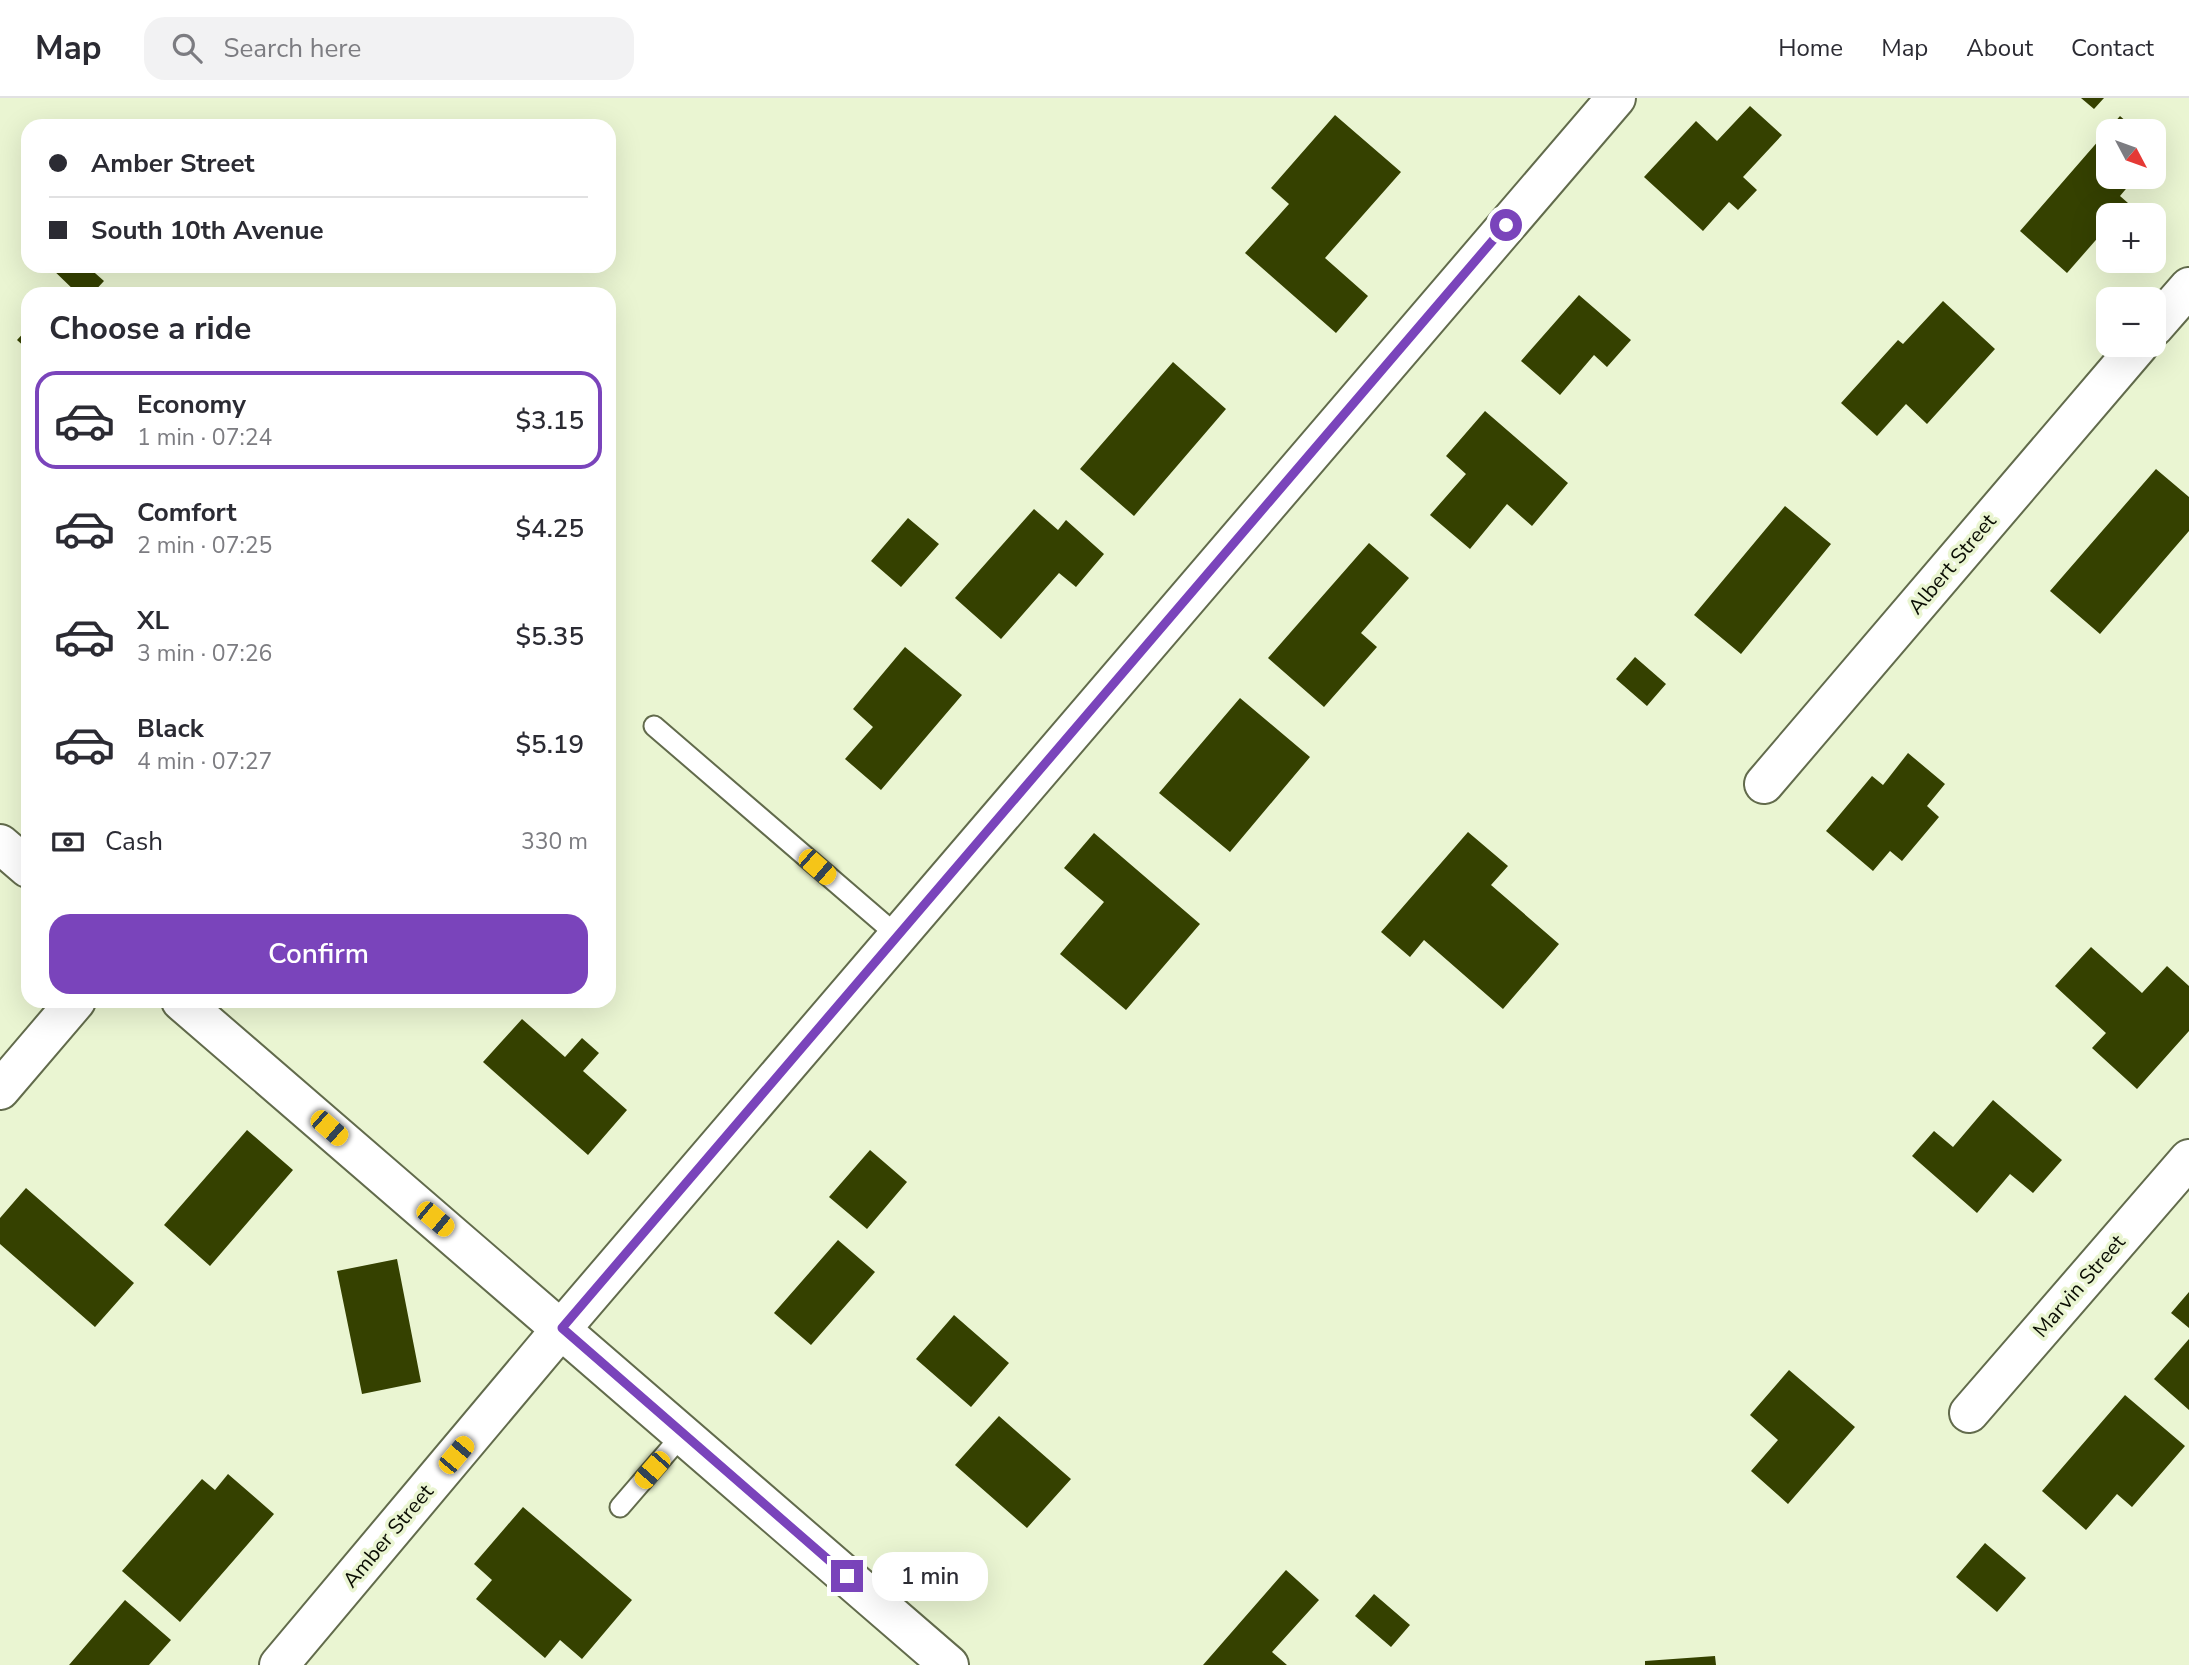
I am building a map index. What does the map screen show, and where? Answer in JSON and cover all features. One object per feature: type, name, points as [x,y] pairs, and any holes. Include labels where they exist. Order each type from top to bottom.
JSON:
[{"type":"street","name":"Amber Street","points":[[279,1665],[562,1328],[1616,98]]},
{"type":"street","points":[[2166,313],[2189,287]]},
{"type":"street","name":"Albert Street","points":[[1764,784],[2129,357]]},
{"type":"street","points":[[0,844],[21,862]]},
{"type":"street","points":[[0,1090],[70,1008]]},
{"type":"street","points":[[189,1008],[950,1665]]},
{"type":"street","name":"Marvin Street","points":[[1969,1413],[2189,1160]]},
{"type":"lane","points":[[654,726],[898,937]]},
{"type":"lane","points":[[620,1507],[683,1434]]},
{"type":"building","points":[[2081,98],[2104,98],[2094,109]]},
{"type":"building","points":[[1750,106],[1782,135],[1743,177],[1757,190],[1738,210],[1729,202],[1703,231],[1644,177],[1696,121],[1717,141]]},
{"type":"building","points":[[1335,115],[1401,172],[1325,258],[1368,296],[1336,333],[1245,253],[1289,204],[1271,188]]},
{"type":"building","points":[[2096,144],[2096,189],[2126,189],[2120,196],[2128,203],[2096,203],[2096,240],[2067,273],[2020,231]]},
{"type":"building","points":[[56,273],[95,273],[104,281],[98,287],[71,287]]},
{"type":"building","points":[[1579,295],[1631,340],[1607,367],[1594,355],[1560,395],[1521,361]]},
{"type":"building","points":[[1943,301],[1995,349],[1927,424],[1906,404],[1877,436],[1841,403],[1898,340],[1903,344]]},
{"type":"building","points":[[1173,362],[1226,409],[1134,516],[1080,469]]},
{"type":"building","points":[[1485,411],[1568,483],[1532,526],[1507,504],[1470,549],[1430,515],[1466,474],[1446,456]]},
{"type":"building","points":[[2156,469],[2189,497],[2189,531],[2100,634],[2050,591]]},
{"type":"building","points":[[1785,506],[1831,544],[1741,654],[1694,615]]},
{"type":"building","points":[[1034,509],[1058,530],[1066,520],[1104,554],[1076,587],[1059,573],[1001,639],[955,598]]},
{"type":"building","points":[[908,518],[939,544],[901,587],[871,561]]},
{"type":"building","points":[[1369,543],[1409,578],[1361,633],[1377,647],[1324,707],[1268,658]]},
{"type":"building","points":[[905,647],[962,695],[881,790],[845,759],[873,727],[853,709]]},
{"type":"building","points":[[1635,657],[1666,684],[1647,706],[1616,679]]},
{"type":"building","points":[[1240,698],[1310,757],[1230,852],[1159,793]]},
{"type":"building","points":[[1908,753],[1945,784],[1927,806],[1939,817],[1902,861],[1890,851],[1873,871],[1826,831],[1872,776],[1883,785]]},
{"type":"building","points":[[1468,832],[1508,866],[1491,885],[1559,944],[1503,1009],[1424,940],[1410,957],[1381,932]]},
{"type":"building","points":[[1094,833],[1200,924],[1126,1010],[1060,954],[1104,902],[1064,868]]},
{"type":"building","points":[[2091,947],[2142,993],[2167,966],[2189,986],[2189,1031],[2137,1089],[2092,1048],[2106,1033],[2055,986]]},
{"type":"building","points":[[522,1019],[565,1057],[582,1038],[599,1053],[583,1071],[627,1110],[588,1155],[483,1062]]},
{"type":"building","points":[[1993,1100],[2062,1160],[2033,1193],[2010,1174],[1977,1213],[1912,1156],[1934,1131],[1953,1147]]},
{"type":"building","points":[[247,1130],[293,1170],[210,1266],[164,1225]]},
{"type":"building","points":[[870,1150],[907,1182],[867,1229],[829,1197]]},
{"type":"building","points":[[26,1188],[134,1283],[95,1327],[0,1244],[0,1218]]},
{"type":"building","points":[[838,1240],[875,1272],[811,1345],[774,1313]]},
{"type":"building","points":[[397,1259],[421,1382],[362,1394],[337,1271]]},
{"type":"building","points":[[2189,1292],[2189,1328],[2171,1313]]},
{"type":"building","points":[[954,1315],[1009,1363],[971,1407],[916,1359]]},
{"type":"building","points":[[2189,1339],[2189,1410],[2154,1379]]},
{"type":"building","points":[[1789,1370],[1855,1427],[1788,1504],[1751,1471],[1778,1440],[1750,1415]]},
{"type":"building","points":[[2125,1395],[2185,1446],[2132,1507],[2117,1494],[2086,1530],[2042,1491]]},
{"type":"building","points":[[999,1416],[1071,1479],[1027,1528],[955,1465]]},
{"type":"building","points":[[228,1474],[274,1514],[180,1622],[122,1571],[202,1479],[215,1490]]},
{"type":"building","points":[[523,1507],[632,1600],[582,1659],[560,1640],[545,1658],[476,1599],[492,1580],[474,1564]]},
{"type":"building","points":[[1985,1543],[2026,1578],[1997,1612],[1956,1577]]},
{"type":"building","points":[[1286,1570],[1319,1600],[1272,1652],[1287,1665],[1203,1665]]},
{"type":"building","points":[[1374,1594],[1410,1625],[1391,1647],[1355,1616]]},
{"type":"building","points":[[125,1600],[171,1640],[149,1665],[69,1665]]},
{"type":"building","points":[[1715,1656],[1716,1665],[1645,1665],[1645,1661]]},
{"type":"route","points":[[847,1576],[562,1328],[1506,225]]}]
